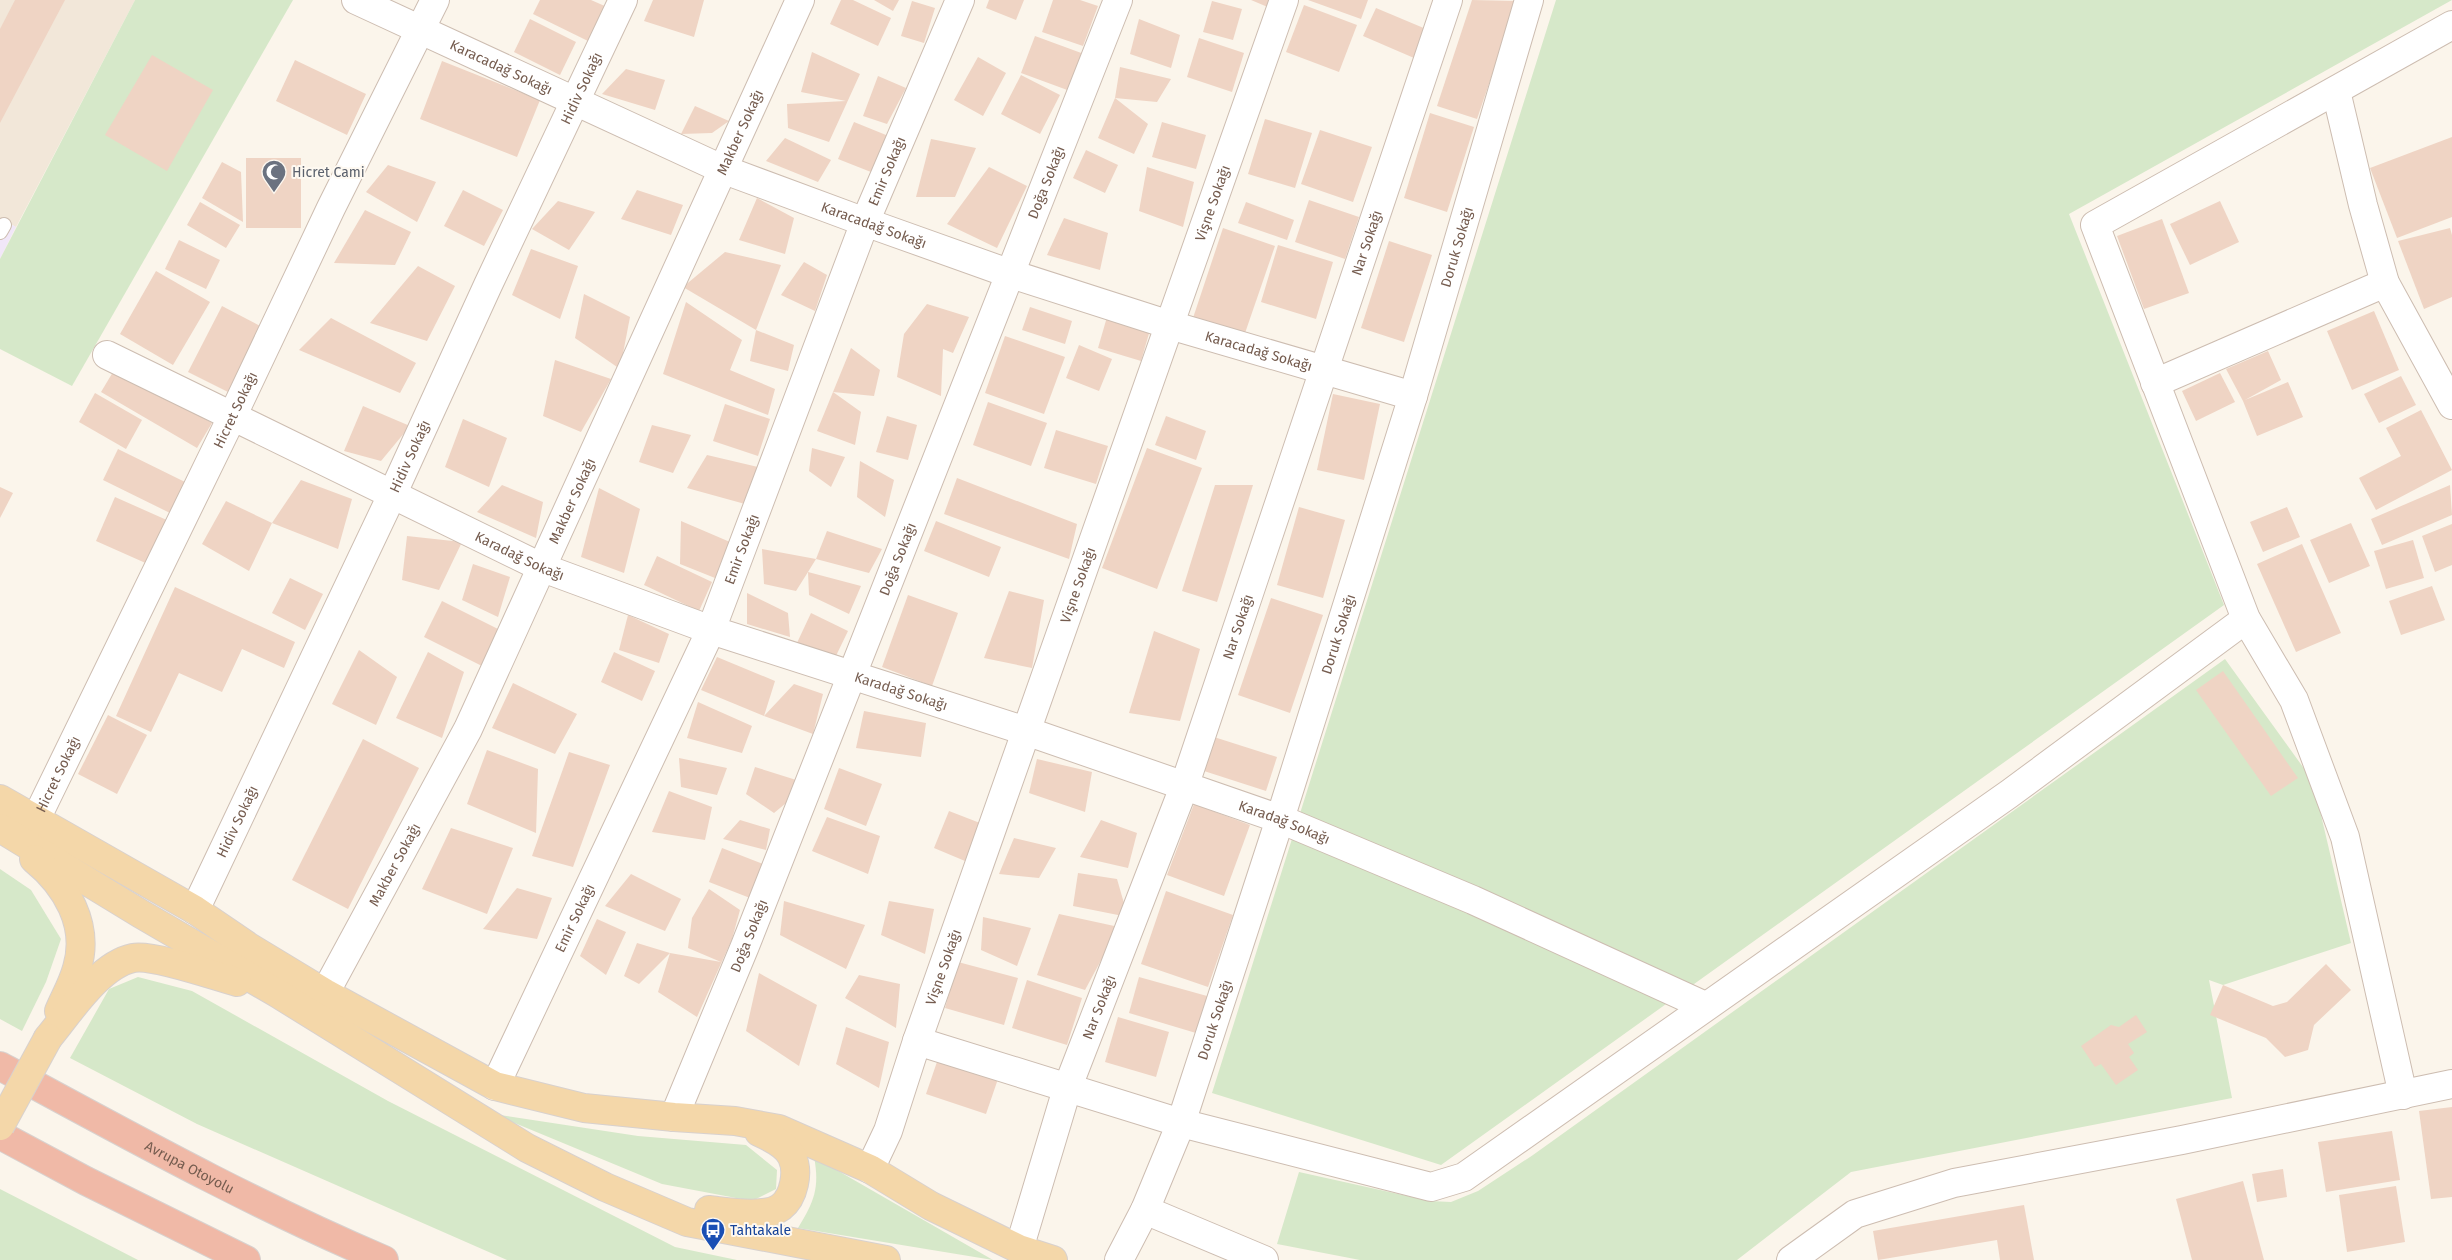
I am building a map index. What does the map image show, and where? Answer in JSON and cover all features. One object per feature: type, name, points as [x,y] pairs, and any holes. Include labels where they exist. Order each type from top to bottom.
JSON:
[{"type":"highway","name":"Avrupa Otoyolu","points":[[0,1066],[208,1178],[333,1239],[384,1260]]},
{"type":"highway","points":[[0,1135],[86,1181],[246,1260]]},
{"type":"main road","points":[[0,799],[195,910],[248,947],[325,993],[495,1086],[584,1108],[674,1118],[735,1121],[779,1129],[870,1169],[932,1206],[1019,1249],[1053,1260]]},
{"type":"main road","points":[[0,828],[141,914],[277,993],[527,1148],[605,1187],[687,1222],[886,1260]]},
{"type":"main road","points":[[0,832],[42,866],[70,899],[82,941],[77,967],[48,1038],[0,1126]]},
{"type":"main road","points":[[48,1038],[88,990],[111,967],[134,958],[169,963],[277,993]]},
{"type":"main road","points":[[605,1187],[699,1208],[751,1215],[781,1207],[792,1193],[795,1179],[792,1157],[773,1138],[735,1121]]},
{"type":"street","name":"Karacadağ Sokağı","points":[[356,0],[722,168],[864,222],[1010,274],[1170,325],[1414,396]]},
{"type":"street","name":"Hicret Sokağı","points":[[36,819],[232,417],[331,208],[435,0]]},
{"type":"street","name":"Hidiv Sokağı","points":[[195,910],[392,495],[574,101],[623,0]]},
{"type":"street","name":"Makber Sokağı","points":[[325,993],[468,729],[543,568],[722,168],[800,0]]},
{"type":"street","name":"Emir Sokağı","points":[[495,1086],[711,630],[864,222],[960,0]]},
{"type":"street","name":"Doğa Sokağı","points":[[674,1118],[746,946],[1118,0]]},
{"type":"street","name":"Vişne Sokağı","points":[[870,1169],[888,1131],[917,1041],[1284,0]]},
{"type":"street","name":"Nar Sokağı","points":[[1019,1249],[1067,1089],[1184,787],[1448,0]]},
{"type":"street","name":"Doruk Sokağı","points":[[1119,1260],[1145,1210],[1181,1123],[1414,396],[1530,0]]},
{"type":"street","points":[[2403,1095],[2345,836],[2294,700],[2246,619],[2095,225],[2452,25]]},
{"type":"street","points":[[2336,91],[2362,205],[2385,283],[2452,405]]},
{"type":"street","points":[[2155,383],[2385,283]]},
{"type":"street","name":"Karadağ Sokağı","points":[[107,355],[543,568],[711,630],[1026,732],[1280,819],[1473,900],[1705,1006]]},
{"type":"street","points":[[917,1041],[1181,1123],[1431,1187],[1464,1177],[1705,1006],[2010,794],[2246,619]]},
{"type":"street","points":[[1791,1260],[1855,1214],[1954,1183],[2452,1084]]},
{"type":"street","points":[[1145,1210],[1264,1260]]},
{"type":"shaded area","points":[[0,0],[135,0],[16,227],[0,218]]},
{"type":"shaded area","points":[[0,218],[16,227],[0,259]]},
{"type":"green space","points":[[135,0],[293,0],[72,386],[0,349],[0,259]]},
{"type":"green space","points":[[1556,0],[2452,0],[2069,214],[2224,605],[1441,1165],[1212,1093]]},
{"type":"green space","points":[[2225,659],[2313,781],[2351,943],[2223,985],[2209,980],[2232,1098],[1851,1172],[1737,1260],[1360,1260],[1277,1244],[1299,1172],[1430,1201],[1451,1202],[1478,1191],[1533,1155]]},
{"type":"green space","points":[[0,869],[31,890],[61,939],[46,982],[22,1031],[0,1019]]},
{"type":"green space","points":[[138,977],[192,991],[388,1101],[675,1247],[737,1260],[507,1260],[197,1124],[70,1058],[109,989]]},
{"type":"green space","points":[[493,1114],[638,1136],[746,1145],[777,1170],[776,1189],[752,1201],[662,1184]]},
{"type":"green space","points":[[814,1157],[993,1260],[798,1228],[812,1202],[816,1186]]},
{"type":"green space","points":[[0,1189],[138,1260],[0,1260]]},
{"type":"building","points":[[15,0],[65,0],[0,123],[0,29]]},
{"type":"building","points":[[540,0],[591,0],[607,7],[590,42],[533,14]]},
{"type":"building","points":[[653,0],[704,0],[694,37],[644,21]]},
{"type":"building","points":[[841,0],[853,0],[891,18],[878,46],[830,24]]},
{"type":"building","points":[[874,0],[899,0],[893,11]]},
{"type":"building","points":[[989,0],[1024,0],[1016,20],[986,8]]},
{"type":"building","points":[[1053,0],[1080,0],[1098,6],[1083,46],[1042,32]]},
{"type":"building","points":[[1251,0],[1273,0],[1270,8]]},
{"type":"building","points":[[1308,0],[1368,0],[1361,19]]},
{"type":"building","points":[[1472,0],[1517,1],[1477,119],[1437,106]]},
{"type":"building","points":[[912,1],[935,8],[924,43],[901,36]]},
{"type":"building","points":[[1212,1],[1242,9],[1233,40],[1203,32]]},
{"type":"building","points":[[1304,5],[1357,25],[1339,72],[1286,52]]},
{"type":"building","points":[[1376,8],[1426,29],[1414,58],[1363,36]]},
{"type":"building","points":[[530,19],[576,42],[560,75],[514,52]]},
{"type":"building","points":[[1139,19],[1180,35],[1171,68],[1130,54]]},
{"type":"building","points":[[1035,36],[1084,54],[1070,91],[1021,73]]},
{"type":"building","points":[[1199,38],[1244,53],[1232,92],[1187,77]]},
{"type":"building","points":[[812,52],[860,74],[829,142],[788,128],[787,104],[846,101],[801,92]]},
{"type":"building","points":[[152,55],[213,90],[167,171],[105,135]]},
{"type":"building","points":[[978,57],[1006,73],[983,116],[954,100]]},
{"type":"building","points":[[295,60],[366,94],[347,135],[276,101]]},
{"type":"building","points":[[442,61],[540,100],[517,157],[420,119]]},
{"type":"building","points":[[1120,67],[1171,79],[1157,102],[1115,98]]},
{"type":"building","points":[[626,69],[665,80],[655,110],[602,94]]},
{"type":"building","points":[[1021,75],[1060,95],[1040,134],[1001,114]]},
{"type":"building","points":[[878,76],[906,88],[887,124],[863,116]]},
{"type":"building","points":[[1115,98],[1148,124],[1134,154],[1098,138]]},
{"type":"building","points":[[695,106],[729,121],[712,133],[681,134]]},
{"type":"building","points":[[1430,113],[1474,127],[1447,212],[1404,198]]},
{"type":"building","points":[[1265,119],[1312,133],[1295,188],[1248,174]]},
{"type":"building","points":[[854,122],[891,137],[876,174],[838,159]]},
{"type":"building","points":[[1162,122],[1206,135],[1196,169],[1152,157]]},
{"type":"building","points":[[1320,130],[1372,147],[1353,202],[1301,184]]},
{"type":"building","points":[[2452,137],[2452,217],[2397,238],[2370,168]]},
{"type":"building","points":[[785,138],[831,160],[818,182],[766,161]]},
{"type":"building","points":[[931,139],[976,148],[955,197],[916,197]]},
{"type":"building","points":[[1086,150],[1118,165],[1105,193],[1073,178]]},
{"type":"building","name":"Hicret Cami","points":[[246,158],[301,158],[301,228],[246,228]]},
{"type":"building","points":[[222,162],[241,172],[243,222],[202,198]]},
{"type":"building","points":[[388,165],[436,182],[417,222],[366,192]]},
{"type":"building","points":[[989,167],[1027,186],[997,248],[947,224]]},
{"type":"building","points":[[1147,167],[1194,182],[1183,227],[1139,211]]},
{"type":"building","points":[[463,190],[503,210],[484,246],[444,226]]},
{"type":"building","points":[[637,190],[683,205],[671,235],[621,219]]},
{"type":"building","points":[[757,198],[794,218],[785,254],[739,240]]},
{"type":"building","points":[[1309,200],[1359,217],[1345,259],[1295,242]]},
{"type":"building","points":[[558,201],[595,212],[569,250],[532,229]]},
{"type":"building","points":[[2220,201],[2239,242],[2190,265],[2170,224]]},
{"type":"building","points":[[200,202],[240,225],[226,248],[187,225]]},
{"type":"building","points":[[1246,202],[1294,220],[1287,240],[1238,223]]},
{"type":"building","points":[[365,210],[411,232],[395,265],[334,263]]},
{"type":"building","points":[[1064,218],[1108,233],[1100,270],[1047,255]]},
{"type":"building","points":[[2162,219],[2189,293],[2144,309],[2117,236]]},
{"type":"building","points":[[1223,228],[1275,246],[1244,336],[1193,318]]},
{"type":"building","points":[[2450,228],[2452,235],[2452,297],[2424,309],[2398,241]]},
{"type":"building","points":[[179,240],[220,260],[206,289],[165,269]]},
{"type":"building","points":[[1389,241],[1432,255],[1404,342],[1361,328]]},
{"type":"building","points":[[1278,245],[1333,262],[1316,319],[1261,302]]},
{"type":"building","points":[[531,249],[578,266],[560,319],[512,295]]},
{"type":"building","points":[[725,252],[781,265],[756,330],[683,287]]},
{"type":"building","points":[[804,262],[827,275],[815,311],[781,295]]},
{"type":"building","points":[[418,266],[455,286],[427,341],[370,323]]},
{"type":"building","points":[[156,271],[210,302],[173,365],[120,334]]},
{"type":"building","points":[[584,294],[630,317],[620,369],[575,338]]},
{"type":"building","points":[[686,302],[742,340],[730,370],[775,389],[768,415],[663,374]]},
{"type":"building","points":[[927,304],[969,317],[953,353],[943,349],[941,396],[897,377],[904,334]]},
{"type":"building","points":[[222,306],[264,328],[230,393],[188,372]]},
{"type":"building","points":[[1030,307],[1072,321],[1065,344],[1022,330]]},
{"type":"building","points":[[2374,311],[2399,370],[2352,390],[2327,331]]},
{"type":"building","points":[[1107,317],[1150,330],[1141,361],[1098,348]]},
{"type":"building","points":[[331,318],[416,363],[400,393],[299,350]]},
{"type":"building","points":[[756,330],[794,345],[788,371],[750,361]]},
{"type":"building","points":[[1005,336],[1065,357],[1044,414],[985,393]]},
{"type":"building","points":[[1079,345],[1112,359],[1099,391],[1066,378]]},
{"type":"building","points":[[851,348],[880,370],[874,396],[833,392]]},
{"type":"building","points":[[2268,351],[2281,380],[2245,400],[2288,382],[2303,417],[2257,436],[2243,401],[2226,369]]},
{"type":"building","points":[[555,360],[611,379],[581,432],[543,416]]},
{"type":"building","points":[[116,367],[212,423],[197,448],[101,392]]},
{"type":"building","points":[[2220,373],[2235,402],[2196,421],[2182,391]]},
{"type":"building","points":[[2401,376],[2416,405],[2379,423],[2364,394]]},
{"type":"building","points":[[833,392],[861,412],[855,445],[817,431]]},
{"type":"building","points":[[95,393],[142,420],[126,449],[79,422]]},
{"type":"building","points":[[1333,394],[1380,404],[1364,480],[1317,470]]},
{"type":"building","points":[[988,402],[1047,423],[1031,466],[973,445]]},
{"type":"building","points":[[725,404],[770,419],[758,456],[713,441]]},
{"type":"building","points":[[363,406],[410,426],[381,461],[344,451]]},
{"type":"building","points":[[2421,410],[2452,470],[2376,510],[2359,478],[2401,456],[2386,428]]},
{"type":"building","points":[[887,416],[917,425],[908,460],[876,452]]},
{"type":"building","points":[[1166,416],[1206,431],[1196,460],[1155,445]]},
{"type":"building","points":[[463,419],[507,438],[489,487],[445,467]]},
{"type":"building","points":[[652,425],[691,435],[673,473],[639,462]]},
{"type":"building","points":[[1056,430],[1108,446],[1096,484],[1044,468]]},
{"type":"building","points":[[812,448],[845,457],[831,487],[809,471]]},
{"type":"building","points":[[1147,448],[1202,468],[1157,589],[1102,568]]},
{"type":"building","points":[[118,449],[185,482],[170,513],[103,480]]},
{"type":"building","points":[[707,455],[758,467],[745,504],[687,488]]},
{"type":"building","points":[[860,461],[894,480],[885,517],[857,497]]},
{"type":"building","points":[[957,478],[1077,524],[1069,559],[944,514]]},
{"type":"building","points":[[301,480],[352,499],[338,549],[272,523]]},
{"type":"building","points":[[502,485],[543,502],[536,538],[477,512]]},
{"type":"building","points":[[1215,485],[1253,485],[1217,602],[1182,591]]},
{"type":"building","points":[[2450,485],[2452,515],[2382,545],[2371,519]]},
{"type":"building","points":[[0,487],[13,493],[0,518]]},
{"type":"building","points":[[599,488],[640,509],[624,573],[581,557]]},
{"type":"building","points":[[115,497],[169,521],[150,565],[96,541]]},
{"type":"building","points":[[226,501],[272,523],[249,571],[202,544]]},
{"type":"building","points":[[1299,507],[1345,520],[1323,598],[1277,585]]},
{"type":"building","points":[[2287,507],[2300,537],[2263,552],[2250,522]]},
{"type":"building","points":[[681,521],[730,542],[715,578],[680,564]]},
{"type":"building","points":[[936,521],[1001,547],[989,577],[924,551]]},
{"type":"building","points":[[2351,523],[2370,566],[2329,583],[2310,540]]},
{"type":"building","points":[[2452,524],[2452,565],[2435,572],[2422,536]]},
{"type":"building","points":[[827,531],[882,549],[869,573],[816,559]]},
{"type":"building","points":[[407,536],[462,542],[439,590],[402,580]]},
{"type":"building","points":[[2413,540],[2424,578],[2386,589],[2374,551]]},
{"type":"building","points":[[2302,544],[2341,633],[2296,652],[2257,564]]},
{"type":"building","points":[[762,549],[816,559],[796,591],[764,584]]},
{"type":"building","points":[[657,556],[712,582],[699,611],[644,585]]},
{"type":"building","points":[[473,564],[510,577],[498,617],[462,600]]},
{"type":"building","points":[[808,572],[861,586],[849,614],[809,595]]},
{"type":"building","points":[[290,578],[323,594],[305,630],[272,613]]},
{"type":"building","points":[[2432,586],[2445,620],[2401,635],[2389,601]]},
{"type":"building","points":[[175,587],[295,642],[284,668],[242,649],[222,692],[179,673],[151,732],[116,716]]},
{"type":"building","points":[[1009,591],[1044,600],[1032,668],[984,658]]},
{"type":"building","points":[[747,593],[788,613],[790,637],[747,624]]},
{"type":"building","points":[[908,595],[958,613],[932,686],[882,667]]},
{"type":"building","points":[[1271,598],[1323,615],[1290,713],[1238,695]]},
{"type":"building","points":[[442,601],[504,632],[486,668],[424,637]]},
{"type":"building","points":[[811,613],[848,631],[833,662],[796,645]]},
{"type":"building","points":[[628,615],[669,634],[659,663],[619,650]]},
{"type":"building","points":[[1154,631],[1200,649],[1180,721],[1129,713]]},
{"type":"building","points":[[359,650],[397,677],[376,725],[332,704]]},
{"type":"building","points":[[428,652],[464,672],[442,738],[396,718]]},
{"type":"building","points":[[614,652],[655,671],[642,701],[601,682]]},
{"type":"building","points":[[717,657],[775,681],[764,716],[701,690]]},
{"type":"building","points":[[2223,671],[2298,778],[2271,796],[2196,690]]},
{"type":"building","points":[[513,683],[577,714],[555,754],[492,728]]},
{"type":"building","points":[[794,684],[823,694],[813,734],[764,716]]},
{"type":"building","points":[[698,702],[752,726],[742,753],[687,738]]},
{"type":"building","points":[[864,711],[926,723],[921,757],[856,748]]},
{"type":"building","points":[[108,715],[147,735],[117,794],[78,774]]},
{"type":"building","points":[[1214,737],[1277,757],[1266,791],[1204,771]]},
{"type":"building","points":[[363,739],[419,768],[348,909],[292,880]]},
{"type":"building","points":[[487,750],[538,769],[536,833],[467,804]]},
{"type":"building","points":[[569,752],[610,765],[573,867],[532,856]]},
{"type":"building","points":[[679,758],[727,768],[717,795],[681,787]]},
{"type":"building","points":[[1037,759],[1092,772],[1085,812],[1029,793]]},
{"type":"building","points":[[755,767],[809,784],[774,813],[746,794]]},
{"type":"building","points":[[839,768],[882,784],[866,826],[824,809]]},
{"type":"building","points":[[669,791],[712,807],[705,840],[652,832]]},
{"type":"building","points":[[1194,804],[1250,825],[1224,896],[1167,875]]},
{"type":"building","points":[[949,811],[980,823],[965,861],[934,848]]},
{"type":"building","points":[[827,817],[880,836],[868,874],[812,851]]},
{"type":"building","points":[[740,820],[770,829],[766,850],[723,839]]},
{"type":"building","points":[[1101,820],[1137,833],[1128,868],[1080,857]]},
{"type":"building","points":[[451,828],[513,848],[487,914],[422,889]]},
{"type":"building","points":[[1014,838],[1056,848],[1039,878],[999,874]]},
{"type":"building","points":[[722,848],[763,864],[750,898],[709,882]]},
{"type":"building","points":[[1078,873],[1117,879],[1128,917],[1073,906]]},
{"type":"building","points":[[631,874],[681,899],[665,931],[605,906]]},
{"type":"building","points":[[517,888],[552,898],[537,939],[483,929]]},
{"type":"building","points":[[709,889],[740,910],[732,939],[697,1017],[658,992],[670,953],[721,962],[688,948],[692,918]]},
{"type":"building","points":[[1166,891],[1233,915],[1208,987],[1141,964]]},
{"type":"building","points":[[784,901],[865,925],[846,969],[780,935]]},
{"type":"building","points":[[889,901],[934,909],[925,954],[881,935]]},
{"type":"building","points":[[1059,914],[1119,927],[1085,990],[1037,975]]},
{"type":"building","points":[[983,917],[1031,928],[1017,966],[981,950]]},
{"type":"building","points":[[597,919],[626,932],[606,975],[580,956]]},
{"type":"building","points":[[637,943],[670,953],[639,984],[624,976]]},
{"type":"building","points":[[958,962],[1018,978],[1004,1025],[945,1008]]},
{"type":"building","points":[[2326,964],[2351,990],[2314,1025],[2308,1050],[2285,1057],[2266,1038],[2210,1015],[2223,985],[2273,1006],[2287,1002]]},
{"type":"building","points":[[759,973],[817,1005],[799,1066],[746,1031]]},
{"type":"building","points":[[859,975],[900,984],[896,1028],[845,998]]},
{"type":"building","points":[[1139,977],[1207,996],[1196,1033],[1129,1013]]},
{"type":"building","points":[[1027,980],[1082,998],[1067,1045],[1012,1028]]},
{"type":"building","points":[[2136,1015],[2147,1032],[2128,1044],[2134,1053],[2129,1057],[2138,1070],[2116,1085],[2101,1064],[2095,1067],[2081,1046],[2111,1025],[2119,1027]]},
{"type":"building","points":[[1118,1017],[1169,1032],[1156,1077],[1105,1062]]},
{"type":"building","points":[[846,1027],[889,1042],[879,1088],[836,1064]]},
{"type":"building","points":[[939,1056],[999,1076],[986,1114],[926,1094]]},
{"type":"building","points":[[2452,1107],[2452,1197],[2431,1199],[2419,1111]]},
{"type":"building","points":[[2392,1131],[2400,1180],[2326,1192],[2318,1142]]},
{"type":"building","points":[[2283,1169],[2287,1197],[2257,1202],[2252,1174]]},
{"type":"building","points":[[2243,1181],[2264,1260],[2192,1260],[2176,1199]]},
{"type":"building","points":[[2396,1186],[2405,1242],[2347,1252],[2339,1195]]},
{"type":"building","points":[[2024,1205],[2034,1260],[2000,1260],[1997,1240],[1878,1260],[1873,1231]]},
{"type":"place","name":"Hicret Cami","points":[[274,193]]},
{"type":"place","name":"Tahtakale","points":[[713,1251]]}]
